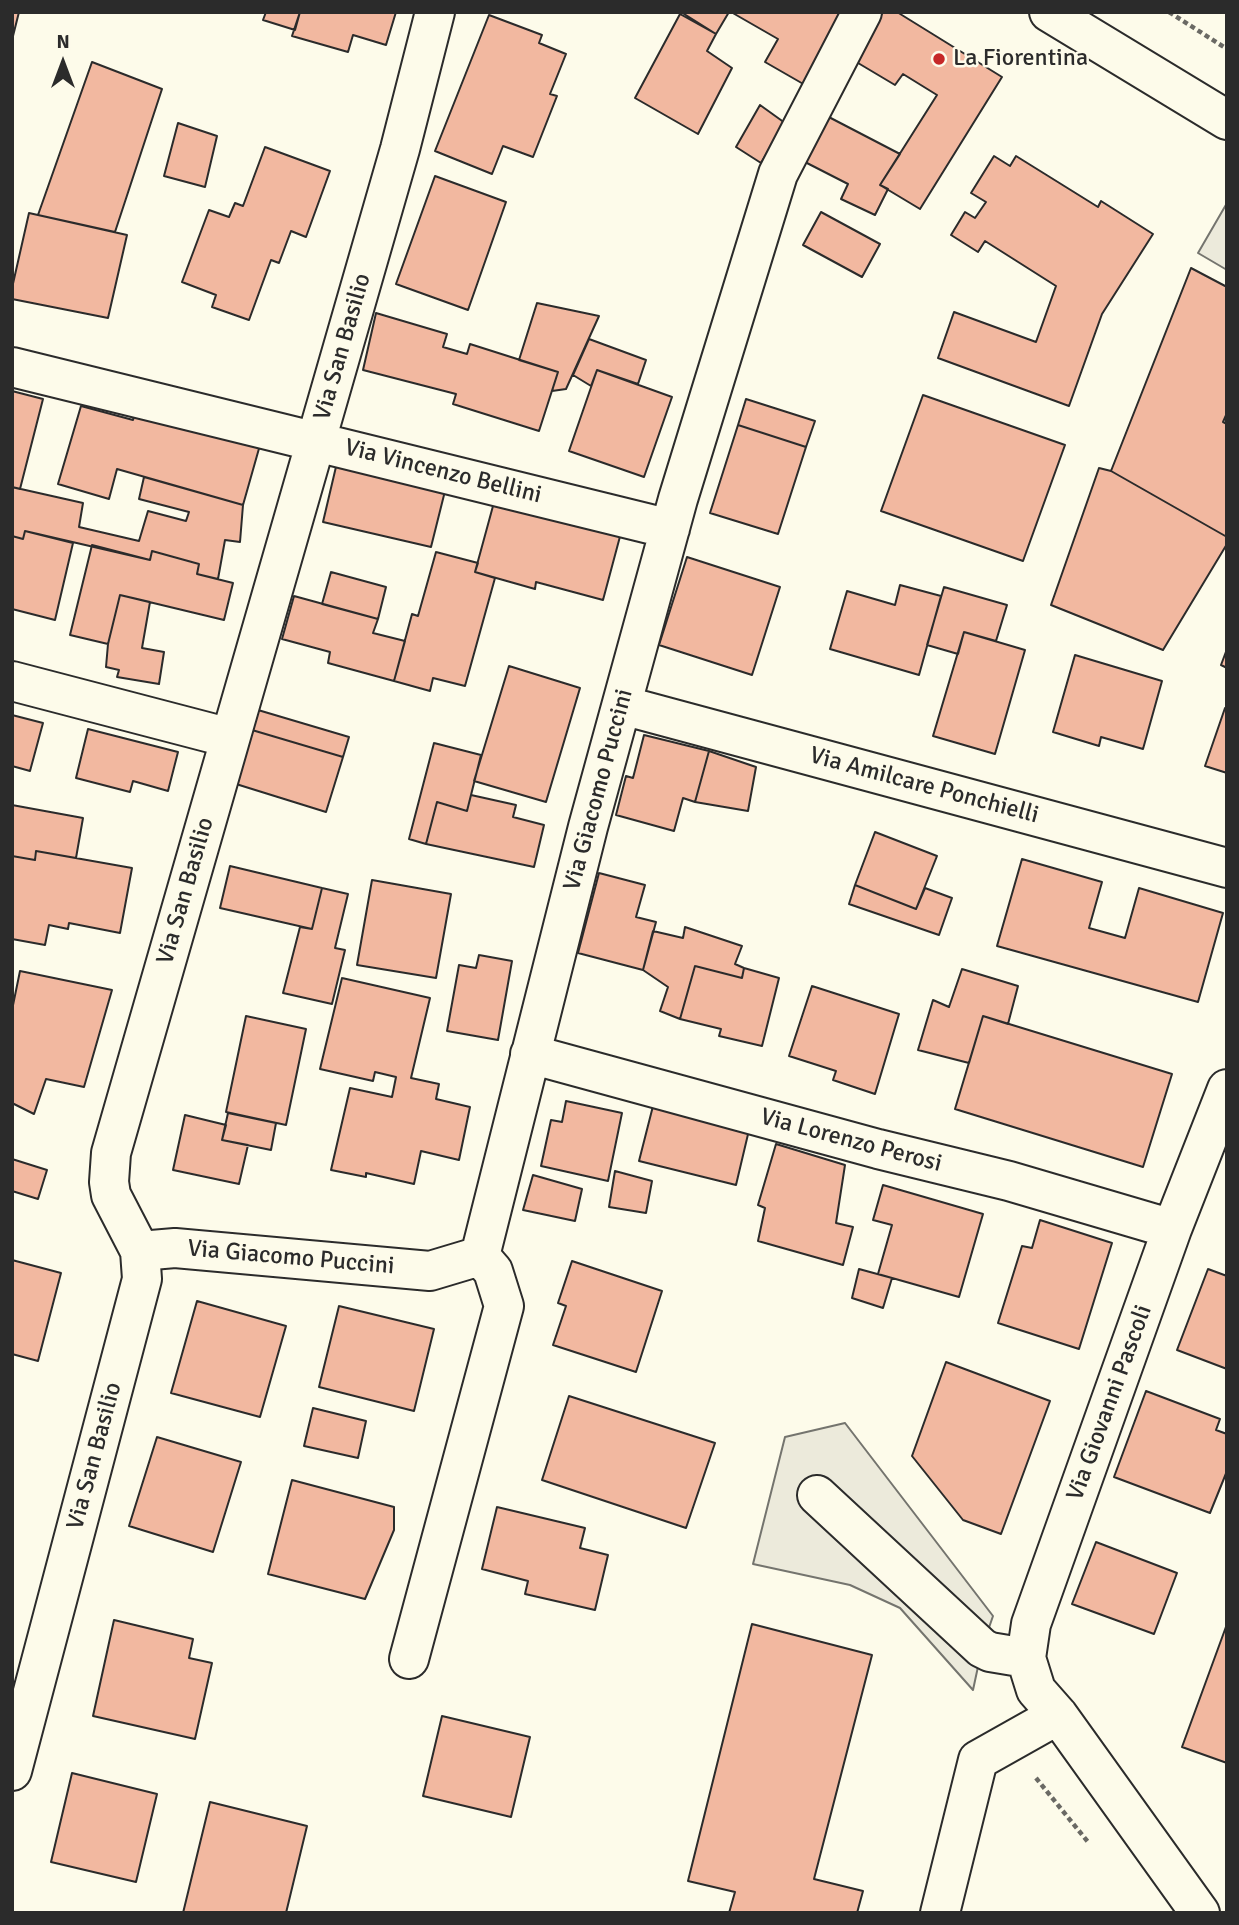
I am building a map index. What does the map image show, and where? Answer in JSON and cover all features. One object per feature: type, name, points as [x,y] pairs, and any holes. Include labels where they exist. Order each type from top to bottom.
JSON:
[{"type":"street","name":"Via San Basilio","points":[[12,1771],[142,1279],[140,1251],[111,1195],[111,1153],[400,149],[435,12]]},
{"type":"street","name":"Via Giacomo Puccini","points":[[140,1251],[175,1248],[430,1270],[480,1256],[587,827],[670,529],[778,174],[862,12]]},
{"type":"street","points":[[1049,12],[1227,120]]},
{"type":"street","name":"Via Vincenzo Bellini","points":[[12,367],[670,529]]},
{"type":"street","points":[[12,681],[230,738]]},
{"type":"street","name":"Via Amilcare Ponchielli","points":[[622,705],[1227,868]]},
{"type":"street","name":"Via Lorenzo Perosi","points":[[530,1054],[878,1149],[1009,1181],[1172,1229]]},
{"type":"street","name":"Via Giovanni Pascoli","points":[[1200,1913],[1058,1715],[1036,1690],[1026,1658],[1031,1624],[1172,1229],[1227,1089]]},
{"type":"street","points":[[409,1659],[504,1306],[493,1271],[480,1256]]},
{"type":"street","points":[[817,1495],[982,1648],[990,1652],[1026,1658]]},
{"type":"street","points":[[940,1913],[978,1760],[1058,1715]]},
{"type":"path","points":[[1169,12],[1227,49]]},
{"type":"path","points":[[1010,1741],[1026,1765],[1095,1849]]},
{"type":"shaded area","points":[[1227,203],[1227,270],[1198,253]]},
{"type":"shaded area","points":[[845,1423],[993,1616],[982,1648],[973,1690],[900,1608],[850,1585],[753,1564],[785,1437]]},
{"type":"building","points":[[12,12],[19,12],[12,40]]},
{"type":"building","points":[[266,12],[300,12],[295,30],[263,20]]},
{"type":"building","points":[[300,12],[396,12],[386,45],[353,35],[348,52],[292,36]]},
{"type":"building","points":[[681,12],[729,12],[716,34]]},
{"type":"building","points":[[731,12],[855,12],[812,89],[765,62],[778,39]]},
{"type":"building","points":[[883,12],[897,12],[1002,77],[920,209],[880,185],[937,95],[903,74],[895,85],[853,60]]},
{"type":"building","points":[[680,14],[716,34],[707,51],[732,68],[698,134],[635,98]]},
{"type":"building","points":[[489,15],[542,35],[539,43],[566,54],[550,94],[557,96],[533,157],[503,146],[492,174],[435,151]]},
{"type":"building","points":[[92,62],[162,89],[115,232],[38,215]]},
{"type":"building","points":[[760,105],[785,123],[761,163],[736,147]]},
{"type":"building","points":[[823,114],[900,154],[880,185],[888,189],[875,215],[841,199],[848,184],[803,161]]},
{"type":"building","points":[[178,123],[217,136],[205,187],[164,176]]},
{"type":"building","points":[[265,147],[330,171],[306,237],[291,231],[279,263],[271,260],[249,320],[212,307],[216,295],[182,282],[209,210],[229,217],[235,203],[243,206]]},
{"type":"building","points":[[994,156],[1010,166],[1016,156],[1098,207],[1101,201],[1153,234],[1102,314],[1069,406],[938,358],[954,312],[1036,342],[1056,286],[985,241],[978,252],[951,235],[965,212],[975,218],[986,202],[971,193]]},
{"type":"building","points":[[435,176],[506,202],[468,310],[396,284]]},
{"type":"building","points":[[821,212],[880,244],[862,277],[803,245]]},
{"type":"building","points":[[29,213],[127,235],[108,318],[12,299],[12,288]]},
{"type":"building","points":[[1191,268],[1227,287],[1227,413],[1223,422],[1227,424],[1227,537],[1111,471]]},
{"type":"building","points":[[537,303],[599,316],[566,389],[552,391],[558,372],[519,360]]},
{"type":"building","points":[[376,313],[447,334],[443,347],[467,354],[470,344],[558,372],[539,431],[453,404],[456,394],[363,370]]},
{"type":"building","points":[[589,339],[646,360],[638,384],[597,370],[591,386],[573,375]]},
{"type":"building","points":[[597,370],[672,397],[644,477],[569,451]]},
{"type":"building","points":[[12,391],[43,399],[20,489],[12,487]]},
{"type":"building","points":[[923,395],[1065,445],[1023,561],[881,511]]},
{"type":"building","points":[[746,399],[815,421],[806,447],[738,425]]},
{"type":"building","points":[[81,406],[133,420],[136,410],[260,445],[243,505],[117,469],[109,499],[58,484]]},
{"type":"building","points":[[738,425],[806,447],[778,534],[710,513]]},
{"type":"building","points":[[339,454],[448,479],[431,547],[323,522]]},
{"type":"building","points":[[1099,468],[1111,471],[1227,537],[1227,544],[1163,650],[1051,605]]},
{"type":"building","points":[[144,477],[243,505],[240,542],[225,540],[218,579],[197,574],[199,564],[152,551],[150,560],[25,531],[23,539],[12,536],[12,487],[83,503],[79,527],[139,541],[148,511],[186,521],[189,512],[139,499]]},
{"type":"building","points":[[496,495],[622,529],[603,600],[536,582],[535,589],[475,572]]},
{"type":"building","points":[[25,531],[73,543],[55,620],[12,609],[12,536],[23,539]]},
{"type":"building","points":[[92,545],[150,560],[152,551],[199,564],[197,574],[233,583],[224,620],[120,595],[108,644],[70,635]]},
{"type":"building","points":[[436,552],[478,563],[475,572],[495,578],[465,686],[433,678],[430,691],[394,681],[412,614],[418,616]]},
{"type":"building","points":[[687,557],[780,587],[752,675],[659,645]]},
{"type":"building","points":[[331,572],[386,587],[378,619],[322,604]]},
{"type":"building","points":[[900,585],[941,596],[919,675],[830,649],[847,591],[895,605]]},
{"type":"building","points":[[944,587],[1007,605],[996,641],[964,632],[958,654],[927,645]]},
{"type":"building","points":[[120,595],[150,602],[142,648],[164,652],[159,684],[117,677],[119,670],[106,667],[108,644]]},
{"type":"building","points":[[294,596],[378,619],[373,633],[405,641],[394,681],[328,663],[330,652],[282,639]]},
{"type":"building","points":[[964,632],[1025,650],[995,754],[933,736]]},
{"type":"building","points":[[1227,649],[1227,668],[1221,665]]},
{"type":"building","points":[[1075,655],[1162,681],[1143,749],[1101,737],[1099,746],[1053,732]]},
{"type":"building","points":[[509,666],[580,688],[546,802],[474,781]]},
{"type":"building","points":[[1225,708],[1227,709],[1227,773],[1205,766]]},
{"type":"building","points":[[258,710],[349,737],[343,757],[252,730]]},
{"type":"building","points":[[12,715],[43,723],[30,771],[12,766]]},
{"type":"building","points":[[88,729],[178,752],[168,791],[133,781],[130,792],[76,778]]},
{"type":"building","points":[[252,730],[343,757],[326,812],[236,784]]},
{"type":"building","points":[[644,735],[709,751],[695,802],[683,798],[674,831],[616,815],[626,776],[633,778]]},
{"type":"building","points":[[434,743],[481,755],[467,811],[437,802],[426,844],[409,839]]},
{"type":"building","points":[[709,751],[756,767],[748,811],[695,802]]},
{"type":"building","points":[[471,795],[516,805],[513,817],[544,825],[534,867],[426,844],[437,802],[467,811]]},
{"type":"building","points":[[12,805],[83,818],[76,858],[36,851],[35,860],[12,856]]},
{"type":"building","points":[[875,832],[937,856],[916,909],[855,885]]},
{"type":"building","points":[[36,851],[132,868],[120,933],[69,923],[68,929],[49,925],[45,945],[12,939],[12,856],[35,860]]},
{"type":"building","points":[[1022,859],[1102,882],[1089,928],[1125,938],[1139,888],[1223,913],[1198,1002],[997,946]]},
{"type":"building","points":[[230,866],[322,888],[312,929],[220,908]]},
{"type":"building","points":[[599,873],[645,885],[636,917],[656,922],[643,970],[578,953]]},
{"type":"building","points":[[372,880],[451,894],[436,978],[357,965]]},
{"type":"building","points":[[855,885],[916,909],[925,888],[952,898],[939,935],[849,904]]},
{"type":"building","points":[[322,888],[348,894],[335,948],[345,950],[332,1004],[283,993],[300,927],[312,929]]},
{"type":"building","points":[[685,927],[742,946],[735,964],[744,968],[742,978],[695,966],[680,1019],[660,1011],[668,987],[643,970],[653,931],[683,938]]},
{"type":"building","points":[[479,955],[512,961],[498,1040],[447,1031],[459,965],[476,968]]},
{"type":"building","points":[[695,966],[742,978],[744,968],[779,978],[762,1046],[719,1036],[721,1029],[680,1019]]},
{"type":"building","points":[[962,969],[1018,986],[1008,1024],[983,1016],[969,1063],[918,1050],[933,1000],[949,1007]]},
{"type":"building","points":[[20,971],[112,990],[84,1087],[46,1079],[34,1114],[12,1103],[12,1010]]},
{"type":"building","points":[[342,978],[430,998],[411,1078],[439,1084],[436,1099],[470,1107],[459,1160],[421,1151],[414,1184],[366,1173],[366,1177],[331,1170],[350,1088],[392,1097],[396,1077],[375,1072],[373,1081],[320,1069]]},
{"type":"building","points":[[812,986],[899,1014],[875,1094],[833,1080],[836,1071],[789,1056]]},
{"type":"building","points":[[246,1016],[306,1029],[286,1125],[226,1112]]},
{"type":"building","points":[[983,1016],[1172,1074],[1143,1167],[955,1109]]},
{"type":"building","points":[[566,1101],[622,1113],[608,1181],[541,1166],[551,1120],[562,1122]]},
{"type":"building","points":[[653,1106],[749,1130],[736,1185],[639,1161]]},
{"type":"building","points":[[228,1113],[276,1123],[271,1150],[222,1140]]},
{"type":"building","points":[[185,1115],[226,1125],[222,1140],[248,1145],[239,1184],[173,1170]]},
{"type":"building","points":[[776,1144],[845,1165],[836,1223],[853,1227],[843,1265],[758,1241],[765,1208],[758,1205]]},
{"type":"building","points":[[12,1159],[47,1170],[38,1199],[12,1191]]},
{"type":"building","points":[[615,1171],[652,1181],[646,1213],[609,1207]]},
{"type":"building","points":[[533,1175],[582,1189],[575,1221],[523,1210]]},
{"type":"building","points":[[883,1185],[983,1214],[959,1297],[878,1274],[892,1225],[873,1220]]},
{"type":"building","points":[[1040,1220],[1112,1243],[1079,1349],[998,1323],[1022,1246],[1032,1248]]},
{"type":"building","points":[[12,1260],[61,1273],[38,1361],[12,1354]]},
{"type":"building","points":[[572,1261],[662,1291],[636,1372],[553,1345],[566,1306],[558,1303]]},
{"type":"building","points":[[859,1269],[892,1278],[883,1308],[852,1298]]},
{"type":"building","points":[[1208,1269],[1227,1276],[1227,1369],[1177,1350]]},
{"type":"building","points":[[197,1301],[286,1326],[260,1417],[171,1393]]},
{"type":"building","points":[[339,1306],[434,1329],[414,1411],[319,1387]]},
{"type":"building","points":[[946,1362],[1050,1401],[1001,1534],[963,1520],[912,1456]]},
{"type":"building","points":[[1146,1391],[1220,1419],[1216,1430],[1227,1434],[1227,1471],[1210,1513],[1114,1477]]},
{"type":"building","points":[[569,1396],[715,1443],[686,1528],[542,1480]]},
{"type":"building","points":[[313,1408],[366,1421],[358,1458],[304,1446]]},
{"type":"building","points":[[157,1437],[241,1462],[213,1552],[129,1526]]},
{"type":"building","points":[[292,1480],[394,1507],[394,1530],[365,1599],[268,1574]]},
{"type":"building","points":[[497,1507],[585,1528],[580,1548],[608,1555],[595,1610],[525,1594],[528,1581],[482,1569]]},
{"type":"building","points":[[1096,1542],[1177,1573],[1154,1634],[1072,1604]]},
{"type":"building","points":[[114,1620],[193,1639],[189,1658],[212,1663],[195,1739],[93,1716]]},
{"type":"building","points":[[752,1624],[872,1655],[814,1879],[863,1891],[857,1913],[729,1913],[735,1892],[688,1881]]},
{"type":"building","points":[[1227,1624],[1227,1763],[1182,1747]]},
{"type":"building","points":[[442,1716],[530,1737],[511,1817],[423,1796]]},
{"type":"building","points":[[72,1773],[157,1794],[136,1882],[51,1862]]},
{"type":"building","points":[[210,1802],[307,1826],[286,1913],[183,1913]]},
{"type":"place","name":"La Fiorentina","points":[[939,59]]}]
